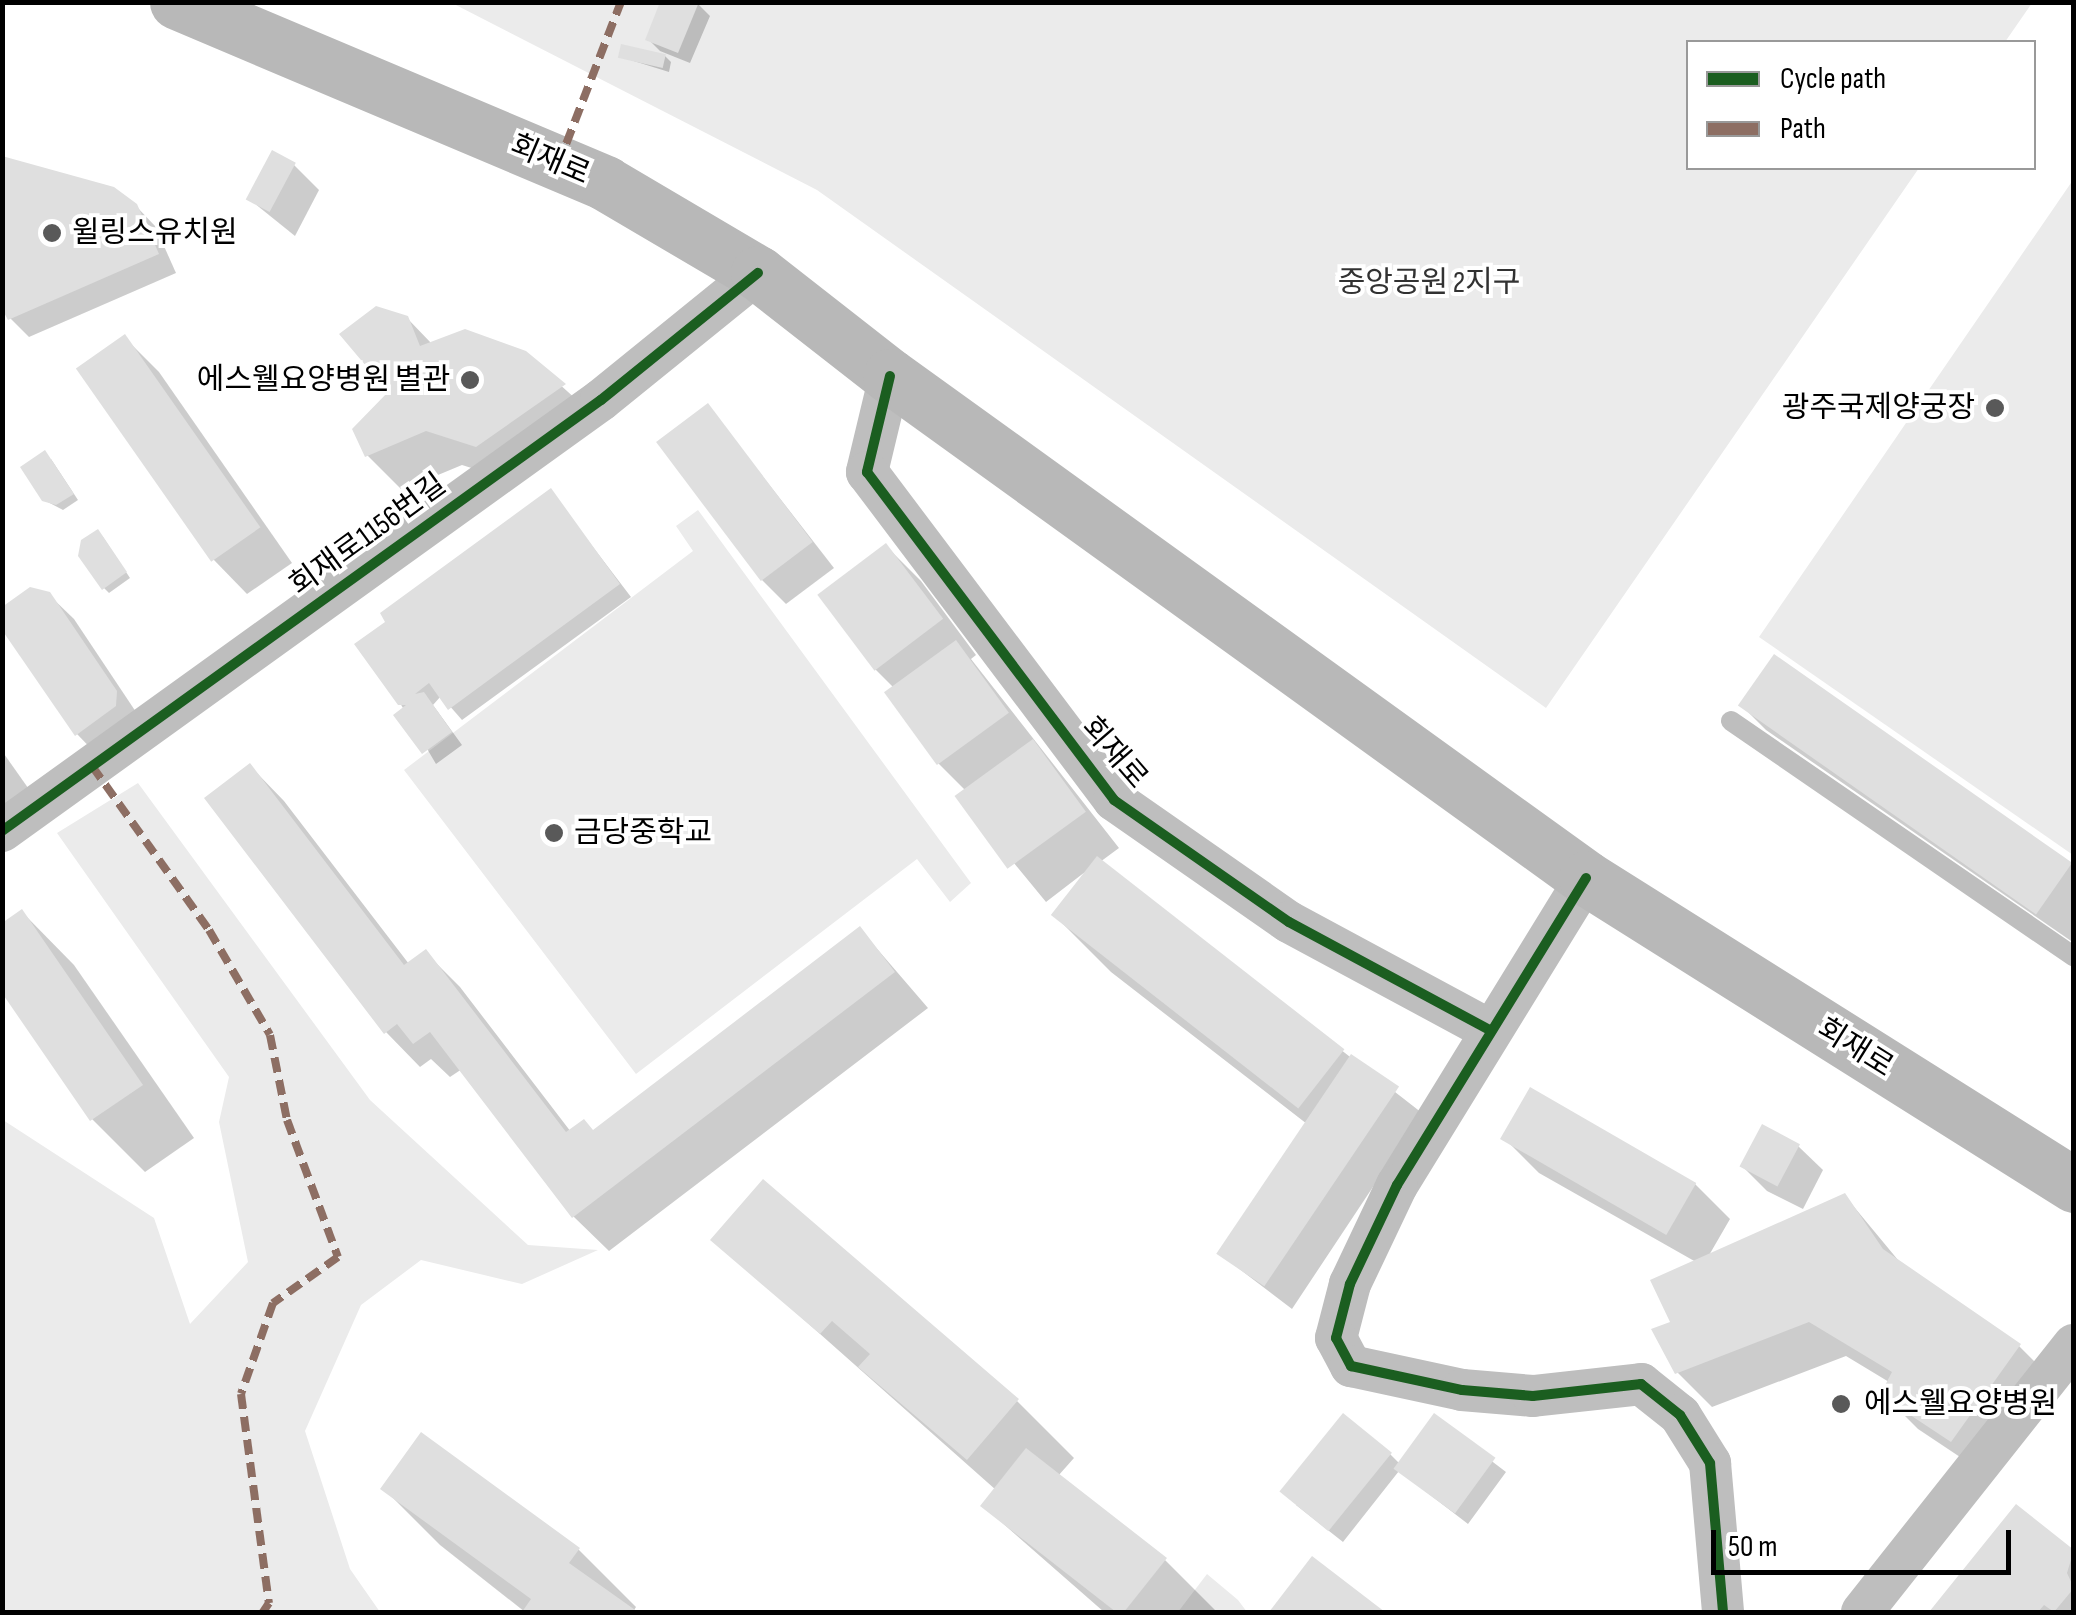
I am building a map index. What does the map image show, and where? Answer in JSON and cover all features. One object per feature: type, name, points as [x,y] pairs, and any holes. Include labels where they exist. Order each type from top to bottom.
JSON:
[{"type":"main road","name":"회재로","points":[[177,2],[606,183],[758,273],[890,376],[1586,878],[2074,1185]]},
{"type":"street","name":"회재로1156번길","points":[[2,831],[601,400],[758,273]]},
{"type":"street","name":"회재로","points":[[890,376],[867,472],[1114,800],[1289,922],[1488,1029]]},
{"type":"street","points":[[1586,878],[1488,1029],[1398,1185],[1350,1284],[1336,1338],[1351,1366],[1462,1390],[1534,1396],[1641,1384],[1680,1415],[1710,1463],[1723,1612]]},
{"type":"street","points":[[1862,1612],[2074,1345]]},
{"type":"lane","points":[[1732,720],[2074,957]]},
{"type":"green space","name":"중앙공원 2지구","points":[[452,3],[2032,3],[2006,40],[1686,40],[1686,170],[1918,170],[1546,708],[817,190]]},
{"type":"green space","name":"광주국제양궁장","points":[[2073,180],[2073,855],[1759,637]]},
{"type":"green space","points":[[698,510],[971,883],[950,902],[917,859],[636,1074],[404,770],[693,551],[676,526]]},
{"type":"green space","points":[[138,783],[370,1100],[528,1245],[598,1250],[522,1284],[421,1260],[361,1305],[305,1431],[350,1569],[380,1612],[3,1612],[3,1120],[154,1218],[190,1324],[248,1262],[219,1122],[229,1077],[57,833]]},
{"type":"green space","points":[[1207,1574],[1238,1600],[1247,1612],[1178,1612]]},
{"type":"building","points":[[660,2],[699,2],[678,53],[645,40]]},
{"type":"building","points":[[621,44],[666,54],[663,68],[618,58]]},
{"type":"building","points":[[272,150],[296,163],[270,212],[246,199]]},
{"type":"building","points":[[2,156],[114,187],[137,204],[159,254],[8,320],[2,309]]},
{"type":"building","name":"에스웰요양병원 별관","points":[[376,306],[408,316],[420,346],[465,329],[526,351],[566,384],[476,447],[426,431],[365,457],[352,429],[388,392],[339,334]]},
{"type":"building","points":[[125,334],[260,527],[211,562],[76,368]]},
{"type":"building","points":[[708,403],[813,542],[761,581],[656,442]]},
{"type":"building","points":[[45,450],[74,494],[56,505],[42,501],[20,467]]},
{"type":"building","points":[[551,488],[620,584],[448,710],[429,683],[415,694],[424,692],[452,732],[422,754],[393,715],[406,705],[398,705],[354,644],[385,622],[380,613]]},
{"type":"building","points":[[98,529],[127,572],[102,590],[78,556],[81,540]]},
{"type":"building","points":[[886,543],[943,619],[874,671],[817,595]]},
{"type":"building","points":[[30,587],[50,592],[117,691],[116,706],[75,736],[2,630],[2,607]]},
{"type":"building","points":[[956,640],[1009,713],[937,765],[884,692]]},
{"type":"building","points":[[1774,654],[2072,863],[2036,914],[1738,706]]},
{"type":"building","points":[[1033,739],[1086,812],[1007,869],[955,796]]},
{"type":"building","points":[[250,763],[404,965],[426,949],[566,1132],[584,1119],[593,1130],[860,926],[895,972],[572,1218],[430,1032],[413,1044],[397,1024],[384,1034],[204,798]]},
{"type":"building","points":[[1097,856],[1344,1049],[1298,1108],[1051,915]]},
{"type":"building","points":[[22,909],[143,1085],[90,1121],[2,993],[2,923]]},
{"type":"building","points":[[1351,1054],[1399,1086],[1264,1286],[1216,1254]]},
{"type":"building","points":[[1530,1087],[1696,1183],[1666,1235],[1500,1139]]},
{"type":"building","points":[[1762,1124],[1800,1144],[1777,1187],[1739,1166]]},
{"type":"building","points":[[763,1179],[1019,1399],[967,1460],[858,1367],[870,1354],[832,1321],[820,1334],[710,1240]]},
{"type":"building","points":[[1845,1193],[1883,1249],[2021,1344],[1951,1442],[1880,1395],[1892,1372],[1809,1322],[1675,1374],[1651,1329],[1670,1322],[1650,1280]]},
{"type":"building","points":[[1343,1413],[1392,1453],[1328,1531],[1279,1491]]},
{"type":"building","points":[[1434,1413],[1495,1458],[1455,1513],[1393,1469]]},
{"type":"building","points":[[421,1432],[580,1548],[569,1563],[638,1612],[522,1612],[531,1599],[380,1489]]},
{"type":"building","points":[[1026,1448],[1167,1558],[1124,1612],[1116,1612],[980,1506]]},
{"type":"building","points":[[2016,1504],[2074,1550],[2067,1573],[2074,1588],[2054,1612],[2044,1605],[2038,1612],[1929,1612]]},
{"type":"building","points":[[1312,1556],[1385,1612],[1269,1612]]},
{"type":"marked path","points":[[558,165],[621,2]]},
{"type":"marked path","points":[[92,766],[209,930],[270,1035],[287,1120],[338,1257],[273,1303],[241,1394],[269,1603],[263,1612]]},
{"type":"cycle path","points":[[2,831],[601,400],[758,273]]},
{"type":"cycle path","points":[[890,376],[867,472],[1114,800],[1289,922],[1488,1029]]},
{"type":"cycle path","points":[[1586,878],[1397,1185],[1350,1284],[1336,1338],[1351,1366],[1462,1390],[1533,1396],[1641,1384],[1680,1415],[1710,1463],[1723,1612]]},
{"type":"place","name":"윌링스유치원","points":[[52,233]]},
{"type":"place","name":"에스웰요양병원 별관","points":[[470,380]]},
{"type":"place","name":"광주국제양궁장","points":[[1995,408]]},
{"type":"place","name":"금당중학교","points":[[554,833]]},
{"type":"place","name":"에스웰요양병원","points":[[1841,1404]]}]
